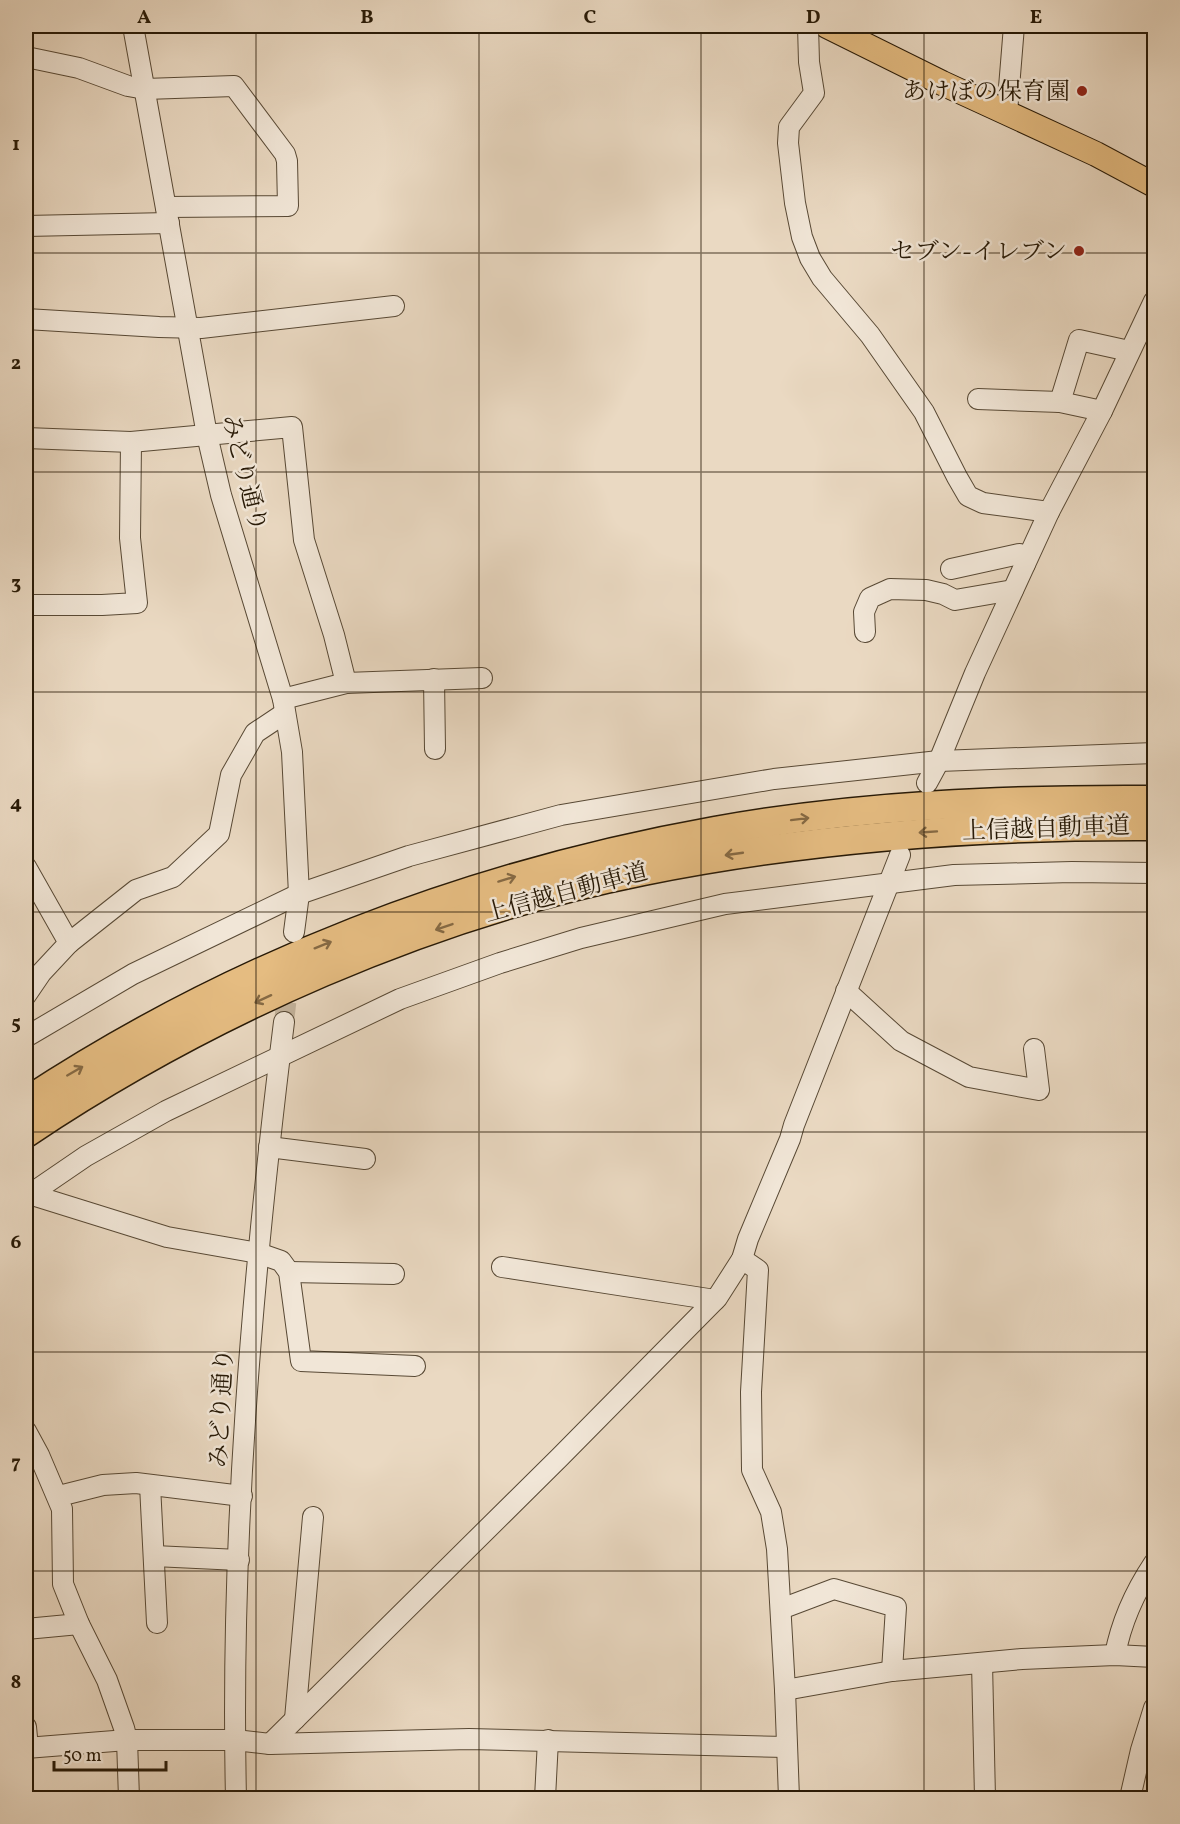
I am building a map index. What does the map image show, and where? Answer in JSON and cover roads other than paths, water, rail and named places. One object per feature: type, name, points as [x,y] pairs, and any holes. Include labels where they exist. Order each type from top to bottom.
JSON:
[{"type":"highway","name":"上信越自動車道","points":[[26,1102],[140,1033],[217,992],[300,954],[464,892],[543,868],[696,834],[808,818],[951,805],[1155,800]]},
{"type":"highway","name":"上信越自動車道","points":[[26,1133],[76,1099],[232,1013],[307,979],[400,942],[553,892],[641,871],[727,855],[879,836],[1029,827],[1155,826]]},
{"type":"main road","points":[[827,26],[942,83],[1096,154],[1155,185]]},
{"type":"street","name":"みどり通り","points":[[133,26],[207,435],[221,495],[284,706],[292,752],[299,894],[294,932]]},
{"type":"street","points":[[808,26],[809,62],[814,93],[789,127],[788,143],[795,203],[802,237],[810,258],[822,278],[870,335],[924,412],[968,496],[983,503],[1049,512]]},
{"type":"street","points":[[1007,112],[1014,26]]},
{"type":"street","points":[[26,60],[31,58],[79,68],[128,86],[145,89],[234,86],[285,154],[288,206],[26,226]]},
{"type":"street","points":[[927,783],[939,761],[975,673],[1049,512],[1102,411],[1129,351],[1155,302]]},
{"type":"street","points":[[26,319],[201,328],[394,306]]},
{"type":"street","points":[[1060,402],[1079,340],[1129,351]]},
{"type":"street","points":[[978,399],[1060,402],[1102,411]]},
{"type":"street","points":[[26,438],[130,442],[292,427],[303,540],[334,635],[346,683]]},
{"type":"street","points":[[26,605],[137,603],[130,538],[130,442]]},
{"type":"street","points":[[951,569],[1019,554],[1025,564]]},
{"type":"street","points":[[865,632],[864,612],[870,598],[890,589],[926,590],[943,594],[954,600],[1013,591]]},
{"type":"street","points":[[26,995],[41,973],[69,943],[136,890],[173,877],[219,834],[231,775],[255,733],[284,706],[346,683],[482,678]]},
{"type":"street","points":[[434,679],[435,749]]},
{"type":"street","points":[[26,1037],[133,974],[299,894],[410,856],[561,815],[774,779],[939,761],[1155,753]]},
{"type":"street","points":[[270,1744],[540,1478],[715,1300],[742,1259],[900,855]]},
{"type":"street","points":[[26,867],[69,943]]},
{"type":"street","points":[[27,1196],[86,1156],[166,1111],[279,1055],[400,999],[500,963],[581,938],[725,904],[954,875],[1072,872],[1155,873]]},
{"type":"street","points":[[846,991],[901,1041],[969,1077],[1039,1090],[1034,1049]]},
{"type":"street","name":"みどり通り","points":[[236,1798],[239,1560],[250,1330],[284,1022]]},
{"type":"street","points":[[269,1147],[365,1158]]},
{"type":"street","points":[[27,1196],[167,1237],[258,1253],[281,1261],[289,1272],[301,1361],[415,1366]]},
{"type":"street","points":[[742,1259],[758,1270],[751,1392],[752,1470],[771,1512],[777,1550],[789,1798]]},
{"type":"street","points":[[502,1267],[715,1300]]},
{"type":"street","points":[[289,1272],[394,1274]]},
{"type":"street","points":[[26,1431],[58,1496],[62,1509],[63,1584],[79,1624],[107,1680],[127,1740],[129,1798]]},
{"type":"street","points":[[58,1496],[103,1485],[136,1483],[242,1496]]},
{"type":"street","points":[[150,1485],[157,1623]]},
{"type":"street","points":[[295,1719],[313,1517]]},
{"type":"street","points":[[154,1556],[239,1560]]},
{"type":"street","points":[[1115,1655],[1117,1643],[1139,1586],[1155,1563]]},
{"type":"street","points":[[780,1609],[834,1589],[896,1607],[892,1671]]},
{"type":"street","points":[[26,1629],[79,1624]]},
{"type":"street","points":[[785,1690],[892,1671],[1022,1659],[1115,1655],[1155,1657]]},
{"type":"street","points":[[982,1664],[985,1798]]},
{"type":"street","points":[[1130,1798],[1141,1750],[1155,1708]]},
{"type":"street","points":[[26,1727],[27,1748],[127,1740],[235,1740],[270,1744],[469,1739],[786,1747]]},
{"type":"street","points":[[545,1798],[549,1740]]},
{"type":"tunnel","points":[[284,1022],[289,979]]},
{"type":"place","name":"あけぼの保育園","points":[[1082,91]]},
{"type":"place","name":"セブン-イレブン","points":[[1079,251]]}]
